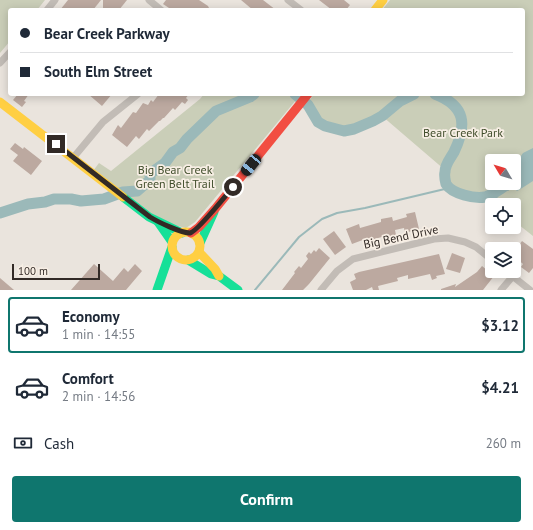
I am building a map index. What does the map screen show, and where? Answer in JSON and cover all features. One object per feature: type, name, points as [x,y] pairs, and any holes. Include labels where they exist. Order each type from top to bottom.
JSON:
[{"type":"street","points":[[49,8],[55,0]]},
{"type":"street","points":[[149,0],[159,8]]},
{"type":"street","points":[[288,0],[298,8]]},
{"type":"street","points":[[377,8],[383,0]]},
{"type":"street","points":[[0,63],[8,54]]},
{"type":"street","points":[[74,158],[104,122],[135,96]]},
{"type":"street","points":[[157,290],[172,244],[178,235],[199,227],[306,96]]},
{"type":"street","points":[[0,102],[129,202],[158,222],[198,238],[200,247],[219,276]]},
{"type":"street","points":[[162,290],[170,267],[192,259],[200,247],[215,209]]},
{"type":"street","points":[[158,222],[172,244],[175,255],[211,274],[219,276],[238,290]]},
{"type":"street","name":"Big Bend Drive","points":[[321,290],[337,271],[353,259],[434,239],[448,238],[465,242],[476,247],[485,254]]},
{"type":"street","points":[[501,290],[510,278]]},
{"type":"street","points":[[515,278],[530,290]]},
{"type":"green space","points":[[0,0],[45,0],[39,8],[8,8],[8,43],[0,53]]},
{"type":"green space","name":"Bear Creek Park","points":[[390,0],[533,0],[533,236],[521,227],[521,198],[468,197],[452,191],[445,181],[445,170],[382,116],[364,126],[345,131],[324,125],[314,116],[308,102],[312,96],[525,96],[525,8],[384,8]]},
{"type":"green space","name":"Big Bear Creek Green Belt Trail","points":[[202,96],[299,96],[195,222],[186,228],[173,225],[148,214],[93,171],[99,163],[111,171]]},
{"type":"water","points":[[533,148],[533,181],[521,188],[521,156],[523,153]]},
{"type":"water","points":[[504,190],[498,195],[497,198],[490,198],[487,191]]},
{"type":"building","points":[[68,0],[101,0],[95,8],[62,8]]},
{"type":"building","points":[[103,0],[127,0],[121,8],[103,8]]},
{"type":"building","points":[[166,0],[199,0],[209,8],[169,8],[163,4]]},
{"type":"building","points":[[241,0],[263,0],[273,8],[251,8]]},
{"type":"building","points":[[319,0],[344,0],[350,5],[348,8],[329,8]]},
{"type":"building","points":[[16,96],[28,96],[24,101],[26,102],[22,107],[13,100]]},
{"type":"building","points":[[90,96],[110,96],[102,106]]},
{"type":"building","points":[[158,96],[188,96],[186,98],[188,100],[185,104],[182,102],[175,110],[173,108],[149,131],[147,129],[139,139],[136,136],[127,147],[112,135],[118,125],[121,128],[133,112],[136,113],[143,103],[148,105],[151,100],[153,102]]},
{"type":"building","points":[[15,143],[23,149],[24,147],[42,161],[31,175],[13,161],[18,155],[10,149]]},
{"type":"building","points":[[415,212],[419,229],[405,233],[404,228],[395,230],[396,235],[385,238],[385,236],[368,241],[368,238],[352,244],[346,229],[359,224],[360,228],[381,222],[381,219],[392,217],[393,221],[407,217],[406,214]]},
{"type":"building","points":[[334,231],[346,247],[335,255],[323,239]]},
{"type":"building","points":[[522,241],[533,249],[533,268],[529,273],[521,267],[523,264],[521,262]]},
{"type":"building","points":[[319,248],[330,258],[309,284],[303,290],[282,290],[299,266],[301,268],[308,259],[306,256],[309,252],[311,254],[314,250],[316,252]]},
{"type":"building","points":[[452,253],[465,258],[460,273],[446,269]]},
{"type":"building","points":[[439,254],[445,274],[436,276],[437,278],[432,280],[430,274],[408,279],[408,275],[397,278],[398,281],[378,286],[379,290],[373,290],[372,287],[366,290],[353,290],[350,282],[356,279],[354,274],[359,272]]},
{"type":"building","points":[[94,264],[113,281],[124,268],[128,272],[135,264],[142,271],[126,290],[71,290]]},
{"type":"building","points":[[482,266],[485,268],[485,278],[492,278],[483,290],[441,290],[456,284],[455,287],[477,272]]},
{"type":"building","points":[[0,278],[14,290],[0,290]]},
{"type":"waterway","points":[[0,213],[28,204],[45,202],[54,199],[71,199],[81,201],[104,199],[123,192],[137,191],[150,181],[151,173],[165,163],[173,152],[180,148],[187,139],[216,111],[251,96]]},
{"type":"waterway","points":[[297,96],[308,105],[318,122],[325,126],[344,131],[354,129],[373,121],[382,116],[400,101],[410,96]]},
{"type":"waterway","points":[[439,96],[453,104],[461,117],[462,125],[458,142],[445,169],[446,184],[453,191],[470,196],[485,197],[498,190]]},
{"type":"waterway","points":[[255,290],[299,237],[322,219],[337,213],[365,208],[449,188]]},
{"type":"traffic: fast","points":[[123,197],[149,217],[182,233]]},
{"type":"traffic: fast","points":[[200,243],[214,212]]},
{"type":"traffic: fast","points":[[158,222],[172,242]]},
{"type":"traffic: fast","points":[[157,290],[172,247]]},
{"type":"traffic: fast","points":[[188,260],[211,274],[219,276],[238,290]]},
{"type":"traffic: slow","points":[[377,8],[383,0]]},
{"type":"traffic: slow","points":[[0,102],[123,197]]},
{"type":"traffic: slow","points":[[186,232],[196,236],[200,246],[196,256],[186,260],[176,256],[172,246],[176,236],[186,232]]},
{"type":"traffic: slow","points":[[199,252],[215,269],[219,276]]},
{"type":"traffic: jam","points":[[191,233],[199,227],[215,209],[306,96]]},
{"type":"route","points":[[56,144],[150,217],[182,233],[191,233],[199,227],[233,187]]}]
